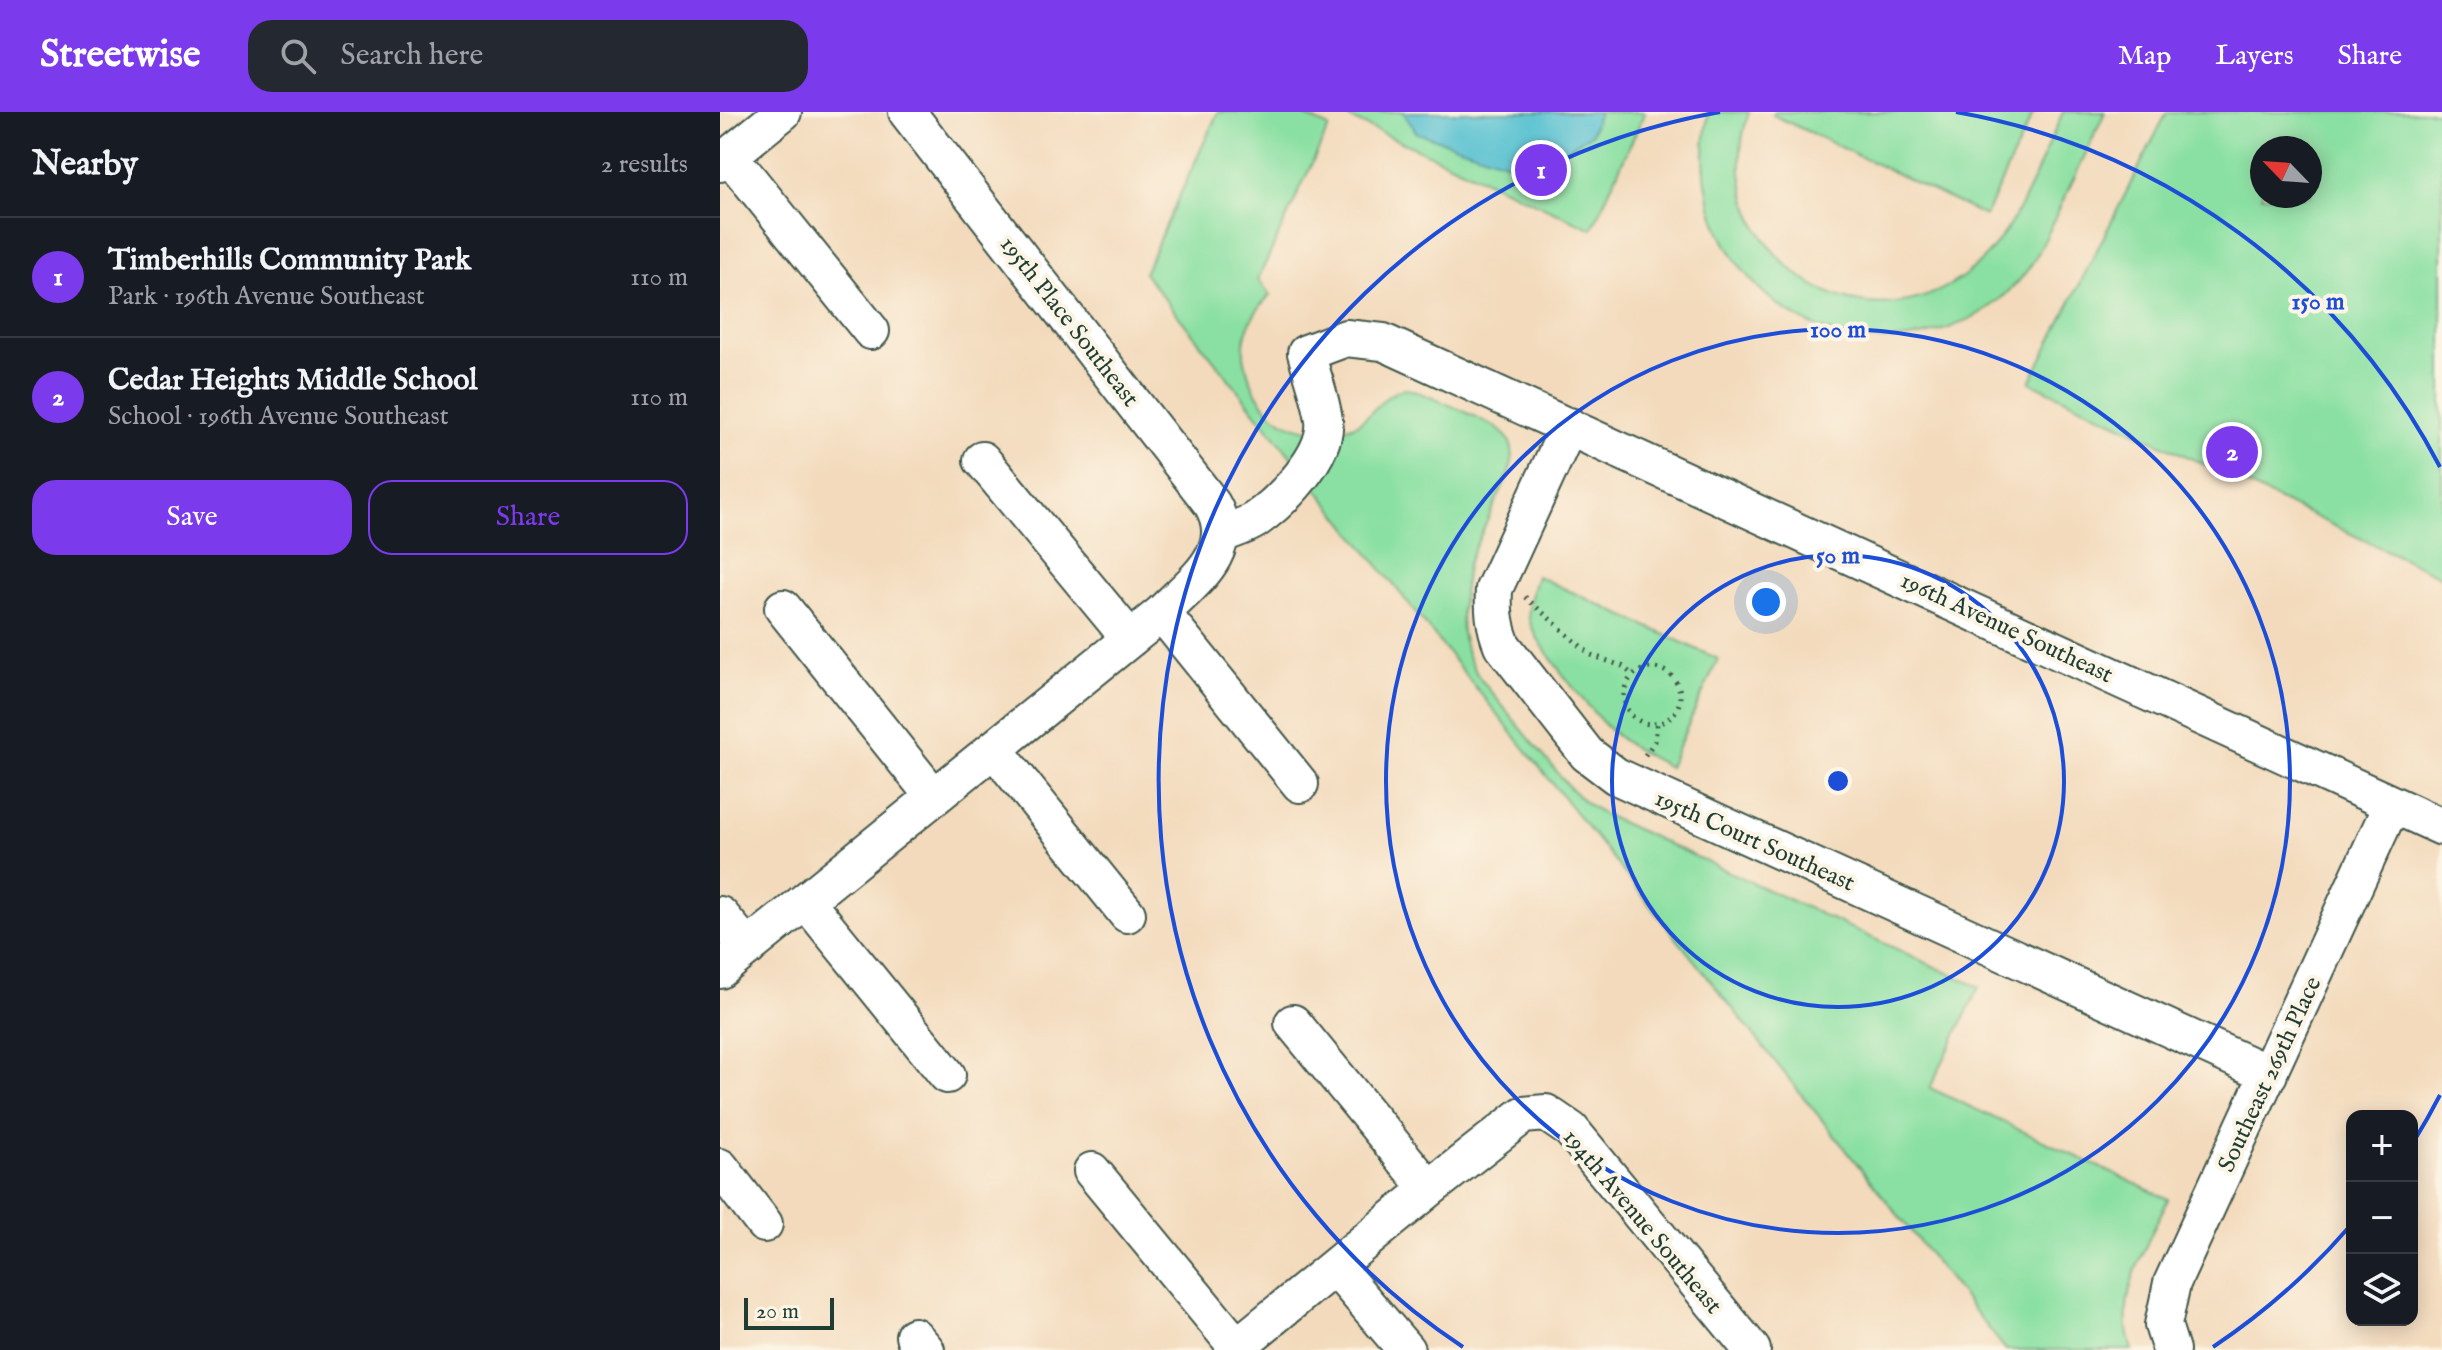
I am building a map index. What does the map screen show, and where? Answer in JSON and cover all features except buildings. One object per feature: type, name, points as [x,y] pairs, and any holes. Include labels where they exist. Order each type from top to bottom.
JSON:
[{"type":"street","points":[[783,112],[725,159],[871,331]]},
{"type":"street","name":"195th Place Southeast","points":[[907,112],[1212,504],[1220,517],[1220,535]]},
{"type":"street","name":"196th Avenue Southeast","points":[[1220,535],[1262,514],[1309,467],[1316,454],[1325,422],[1306,353],[1346,338],[1383,342],[2442,827]]},
{"type":"street","name":"195th Court Southeast","points":[[1569,426],[1497,582],[1493,609],[1495,628],[1502,645],[1587,754],[1616,776],[2269,1074]]},
{"type":"street","points":[[982,460],[1130,639]]},
{"type":"street","points":[[720,970],[1162,613],[1208,567],[1217,551],[1220,535]]},
{"type":"street","points":[[783,608],[934,797]]},
{"type":"street","points":[[1162,613],[1300,784]]},
{"type":"street","points":[[994,749],[1127,914]]},
{"type":"street","name":"Southeast 269th Place","points":[[2169,1349],[2163,1325],[2172,1283],[2392,804]]},
{"type":"street","points":[[806,901],[947,1075]]},
{"type":"street","points":[[720,915],[748,948]]},
{"type":"street","points":[[1092,1171],[1235,1349],[1429,1189],[1293,1023]]},
{"type":"street","name":"194th Avenue Southeast","points":[[1429,1189],[1523,1115],[1546,1113],[1571,1130],[1752,1350]]},
{"type":"street","points":[[720,1167],[764,1224]]},
{"type":"street","points":[[1335,1267],[1406,1350]]},
{"type":"path","points":[[1497,582],[1526,598],[1591,655],[1622,666],[1633,675]]},
{"type":"path","points":[[1645,668],[1657,668],[1675,679],[1680,700],[1676,711],[1668,719],[1648,724],[1629,713],[1624,702],[1624,691],[1633,675],[1645,668]]},
{"type":"green space","points":[[1218,112],[1296,112],[1329,127],[1258,279],[1270,295],[1248,327],[1244,356],[1256,393],[1263,404],[1293,426],[1330,431],[1357,424],[1391,394],[1405,389],[1468,413],[1506,436],[1512,450],[1511,466],[1467,565],[1461,611],[1467,654],[1478,676],[1570,788],[1605,815],[1979,987],[1930,1088],[2168,1199],[2142,1253],[2130,1292],[2127,1330],[2132,1350],[2006,1350],[1144,273]]},
{"type":"green space","points":[[1336,112],[1645,112],[1592,229]]},
{"type":"green space","points":[[1709,112],[1749,112],[1741,159],[1747,202],[1766,241],[1794,272],[1830,293],[1871,303],[1914,300],[1958,280],[1977,265],[2009,226],[2033,181],[2063,112],[2105,112],[2040,249],[2028,270],[2012,288],[1988,308],[1960,324],[1940,331],[1889,340],[1840,334],[1797,317],[1760,290],[1732,254],[1712,211],[1704,163]]},
{"type":"green space","points":[[1775,112],[2034,112],[1985,216],[1773,115]]},
{"type":"green space","points":[[2167,112],[2442,112],[2442,577],[2030,382]]},
{"type":"green space","points":[[1537,576],[1718,659],[1669,767],[1636,749],[1606,726],[1551,658],[1529,619]]},
{"type":"water","points":[[1403,112],[1599,112],[1591,134],[1532,171],[1417,133]]},
{"type":"place","name":"Timberhills Community Park","points":[[1541,170]]},
{"type":"place","name":"Cedar Heights Middle School","points":[[2232,452]]}]
